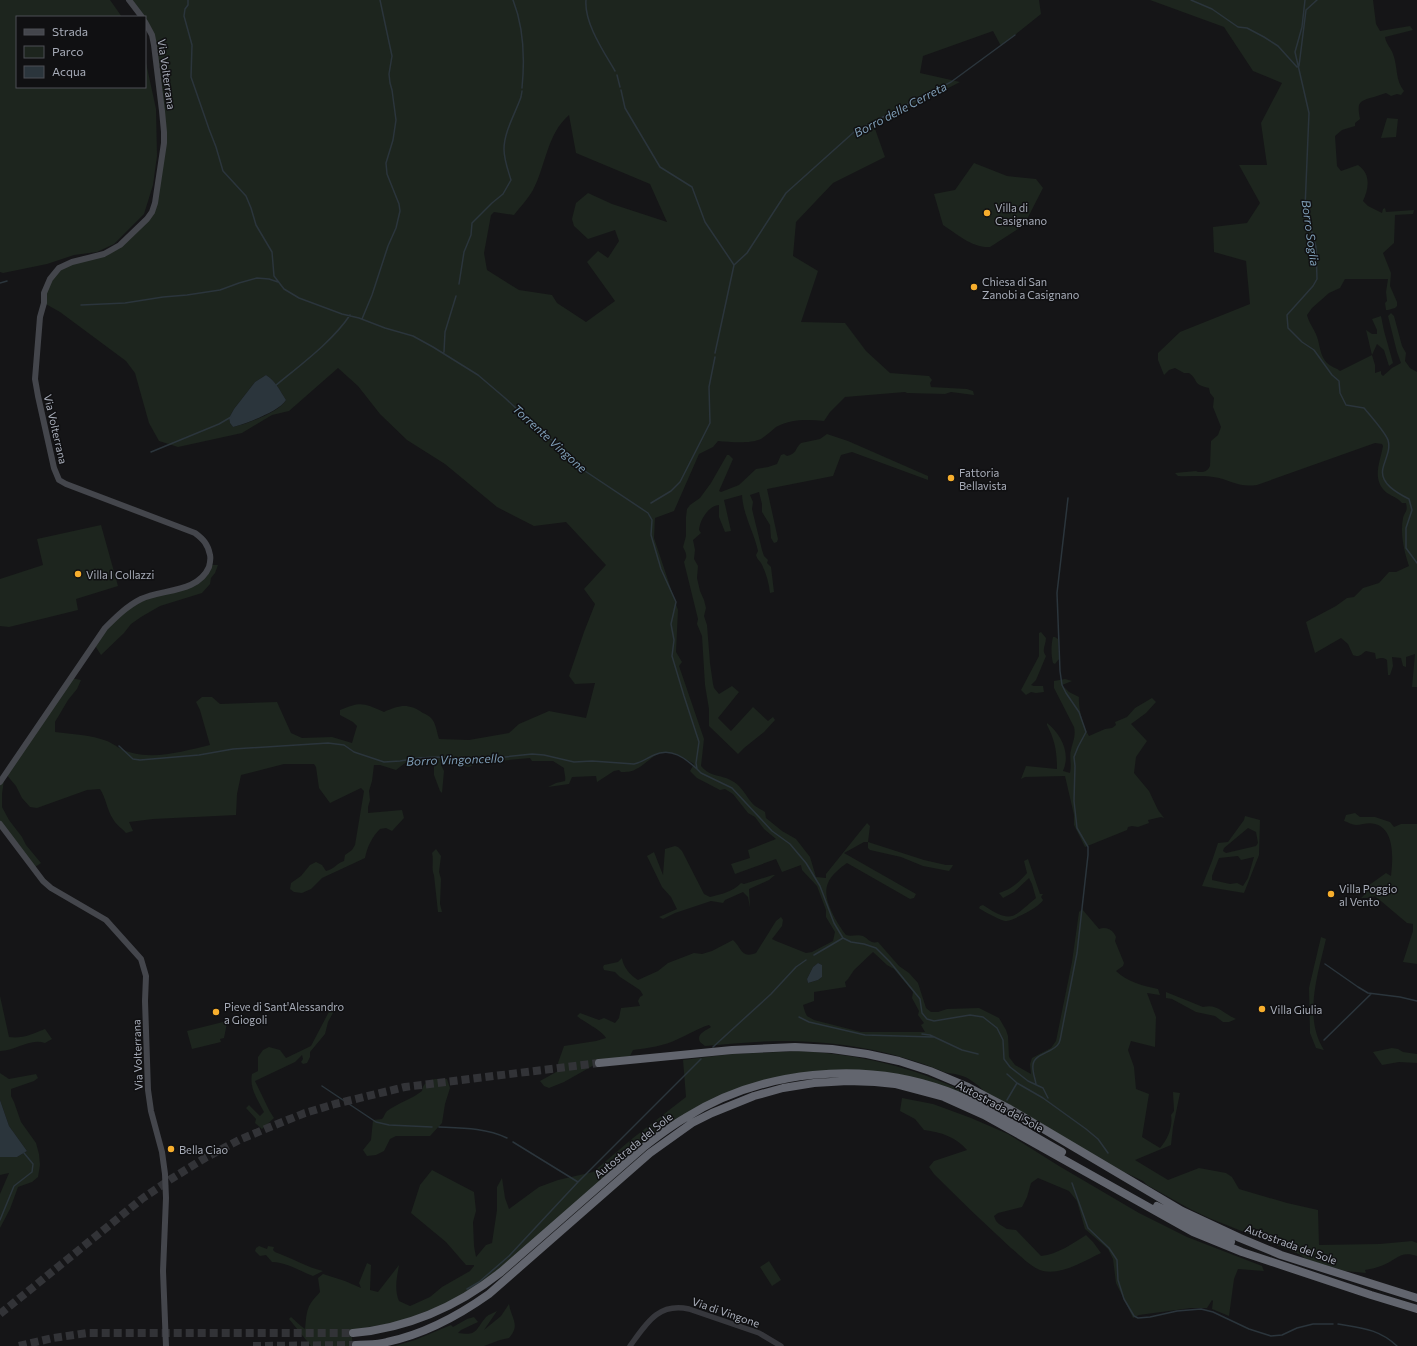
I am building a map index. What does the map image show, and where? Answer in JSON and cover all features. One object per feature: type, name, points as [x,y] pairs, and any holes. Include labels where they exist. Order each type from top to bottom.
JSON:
[{"type":"highway","name":"Autostrada del Sole","points":[[598,1063],[732,1050],[795,1047],[832,1049],[900,1061],[930,1071],[968,1087],[1008,1108],[1182,1211],[1240,1238],[1281,1255],[1417,1298]]},
{"type":"highway","name":"Autostrada del Sole","points":[[353,1333],[394,1327],[417,1320],[440,1311],[464,1298],[484,1285],[645,1146],[685,1118],[709,1105],[752,1088],[781,1080],[812,1075],[842,1073],[896,1077],[947,1091],[986,1109],[1148,1202],[1195,1226],[1279,1264]]},
{"type":"highway","name":"Autostrada del Sole","points":[[356,1345],[385,1343],[413,1335],[443,1323],[470,1307],[489,1294],[655,1149],[692,1123],[712,1112],[754,1096],[783,1088],[814,1083],[848,1081],[895,1084],[944,1097],[984,1115],[1193,1232],[1279,1264],[1417,1309]]},
{"type":"main road","points":[[130,0],[141,16]]},
{"type":"main road","name":"Via Volterrana","points":[[0,782],[105,628],[116,616],[134,602],[181,588],[194,582],[207,571],[211,558],[206,543],[195,533],[59,480],[54,468],[35,379],[40,316],[44,304],[44,293],[50,279],[59,268],[72,262],[104,254],[120,245],[147,219],[152,212],[155,203],[164,143],[162,111],[154,45],[152,35],[146,24]]},
{"type":"main road","name":"Via Volterrana","points":[[0,824],[43,881],[51,888],[106,920],[142,958],[146,976],[145,1001],[150,1111],[162,1152],[166,1182],[163,1271],[166,1346]]},
{"type":"street","name":"Via di Vingone","points":[[630,1346],[653,1317],[663,1310],[681,1307],[759,1333],[782,1346]]},
{"type":"green space","points":[[0,0],[110,0],[121,16],[16,16],[16,88],[146,88],[146,63],[156,109],[157,156],[153,185],[144,214],[114,244],[97,252],[74,255],[47,264],[3,273],[0,272]]},
{"type":"green space","points":[[129,0],[1039,0],[1041,14],[1001,46],[993,31],[923,56],[920,73],[960,82],[874,126],[885,157],[833,183],[796,222],[793,256],[818,271],[801,322],[845,323],[866,351],[890,373],[929,376],[932,380],[930,383],[931,387],[967,389],[973,391],[974,395],[951,392],[945,394],[905,392],[845,397],[830,412],[824,421],[805,420],[787,422],[776,427],[761,439],[751,442],[718,441],[713,447],[699,454],[674,511],[655,518],[654,538],[678,610],[676,652],[682,662],[679,666],[704,739],[701,766],[713,774],[737,784],[756,807],[765,812],[766,818],[782,831],[796,839],[810,857],[816,877],[826,878],[826,874],[867,823],[870,826],[868,842],[864,842],[844,853],[916,894],[914,898],[910,899],[847,863],[831,877],[826,889],[828,903],[838,924],[846,935],[861,935],[871,942],[878,942],[899,966],[909,973],[918,983],[926,1008],[931,1012],[938,1012],[947,1009],[979,1008],[999,1018],[1008,1036],[1009,1057],[1015,1065],[1031,1074],[1030,1064],[1032,1058],[1051,1048],[1056,1041],[1072,962],[1079,912],[1082,909],[1099,929],[1107,928],[1115,935],[1115,941],[1124,963],[1123,966],[1116,971],[1130,981],[1158,989],[1160,995],[1147,993],[1156,1017],[1155,1047],[1131,1041],[1128,1050],[1134,1067],[1136,1089],[1149,1094],[1142,1137],[1160,1148],[1168,1137],[1171,1128],[1171,1115],[1174,1111],[1173,1092],[1180,1093],[1171,1145],[1135,1160],[1168,1180],[1199,1168],[1226,1173],[1232,1177],[1239,1189],[1318,1210],[1319,1245],[1380,1244],[1412,1241],[1417,1243],[1417,1256],[1406,1254],[1402,1255],[1386,1264],[1365,1270],[1366,1273],[1345,1271],[1305,1259],[1301,1255],[1190,1209],[984,1091],[966,1077],[946,1073],[924,1064],[864,1048],[802,1041],[753,1042],[705,1046],[700,1042],[699,1037],[711,1027],[709,1025],[667,1043],[633,1050],[630,1056],[603,1060],[564,1082],[549,1088],[544,1086],[540,1081],[558,1071],[558,1063],[564,1046],[606,1038],[601,1032],[577,1016],[580,1013],[599,1020],[604,1018],[615,1023],[619,1018],[621,1008],[640,1006],[638,1001],[643,995],[640,990],[615,972],[604,970],[604,965],[618,962],[622,958],[627,970],[638,980],[658,971],[668,963],[694,953],[702,954],[712,951],[733,940],[745,954],[756,953],[776,921],[781,917],[783,920],[782,926],[772,939],[776,941],[806,953],[812,952],[833,941],[835,932],[826,917],[826,910],[817,886],[802,870],[801,865],[782,872],[776,859],[735,874],[731,864],[750,858],[748,850],[776,839],[764,829],[755,817],[748,813],[733,794],[725,789],[720,790],[697,778],[690,771],[694,764],[673,754],[666,752],[658,754],[634,770],[625,772],[621,772],[619,770],[614,771],[597,782],[596,776],[572,777],[569,784],[548,787],[565,781],[564,768],[553,761],[532,761],[530,758],[477,763],[469,767],[441,761],[444,771],[442,793],[434,775],[434,759],[409,760],[396,770],[380,765],[374,765],[369,791],[370,800],[368,813],[402,810],[404,818],[392,831],[386,828],[380,829],[370,842],[365,858],[322,878],[311,889],[302,893],[294,892],[290,889],[291,883],[301,876],[310,865],[316,862],[322,865],[326,871],[344,861],[345,855],[352,850],[355,845],[364,791],[361,788],[330,803],[319,788],[316,767],[314,764],[284,764],[241,775],[237,794],[236,815],[153,819],[129,822],[133,831],[126,833],[113,819],[100,789],[87,790],[37,808],[30,807],[22,798],[16,786],[5,773],[71,678],[81,680],[77,689],[68,700],[55,722],[55,732],[95,737],[107,741],[126,751],[149,755],[170,754],[210,745],[200,710],[196,702],[202,697],[212,697],[220,704],[277,702],[291,733],[302,738],[332,737],[352,743],[357,726],[340,715],[340,710],[353,705],[362,704],[384,712],[399,707],[408,706],[426,714],[433,720],[439,739],[469,740],[509,733],[519,724],[549,711],[586,718],[595,683],[575,684],[569,676],[595,604],[584,589],[606,565],[566,522],[534,526],[497,507],[445,464],[407,440],[380,414],[358,386],[338,368],[289,411],[272,415],[242,433],[178,447],[159,441],[149,423],[135,373],[126,361],[60,312],[44,303],[46,288],[50,277],[56,271],[63,266],[103,254],[127,240],[147,219],[155,203],[164,143],[162,111],[154,45],[152,35],[146,24],[146,16],[140,16]],"holes":[[[569,115],[576,153],[650,184],[667,222],[612,204],[588,193],[576,203],[572,219],[574,226],[588,239],[615,230],[619,241],[608,258],[598,251],[587,262],[615,301],[586,322],[557,303],[552,295],[519,290],[487,270],[484,253],[491,215],[494,212],[514,215],[526,200],[533,190],[551,140],[556,131]],[[266,375],[275,383],[286,400],[277,409],[270,413],[233,427],[229,418],[234,409],[255,382]],[[873,952],[887,965],[894,969],[913,992],[912,998],[919,1011],[918,1015],[924,1023],[921,1025],[925,1032],[861,1032],[814,1020],[807,1016],[803,1005],[814,1001],[814,992],[846,987],[845,982],[854,970]],[[818,963],[822,965],[822,977],[808,983],[807,979],[813,967]]]},
{"type":"green space","points":[[1150,0],[1373,0],[1376,24],[1380,31],[1410,26],[1413,30],[1385,37],[1395,59],[1399,82],[1404,91],[1401,95],[1397,94],[1391,96],[1386,93],[1365,100],[1359,106],[1360,119],[1355,123],[1355,126],[1342,130],[1335,136],[1337,166],[1341,171],[1358,165],[1367,177],[1367,191],[1363,201],[1368,206],[1382,213],[1383,209],[1385,208],[1386,212],[1414,210],[1413,214],[1395,215],[1394,243],[1383,253],[1391,273],[1390,286],[1397,302],[1397,306],[1386,310],[1385,303],[1387,301],[1386,292],[1388,279],[1345,279],[1340,288],[1329,293],[1312,308],[1307,315],[1317,337],[1325,361],[1340,371],[1372,355],[1375,365],[1375,373],[1381,371],[1383,376],[1392,368],[1401,363],[1388,316],[1391,313],[1394,316],[1402,346],[1406,353],[1405,361],[1410,368],[1417,372],[1417,687],[1412,687],[1415,654],[1406,657],[1406,667],[1403,666],[1401,658],[1392,657],[1393,666],[1390,675],[1388,675],[1387,660],[1383,658],[1376,659],[1375,653],[1366,651],[1359,656],[1355,656],[1353,655],[1348,644],[1341,638],[1315,653],[1306,622],[1336,606],[1347,598],[1354,597],[1363,588],[1379,583],[1389,572],[1396,572],[1409,566],[1402,536],[1403,518],[1407,506],[1406,503],[1402,503],[1397,498],[1387,493],[1379,483],[1378,471],[1383,446],[1382,444],[1375,443],[1257,485],[1250,486],[1209,476],[1178,476],[1175,473],[1196,471],[1202,472],[1208,469],[1210,466],[1211,441],[1218,435],[1221,427],[1213,407],[1214,398],[1210,393],[1209,388],[1198,384],[1189,373],[1184,373],[1175,368],[1169,370],[1164,375],[1158,360],[1158,353],[1180,332],[1250,304],[1246,261],[1214,252],[1213,227],[1247,223],[1260,203],[1239,165],[1267,165],[1261,123],[1282,83],[1253,71],[1224,27]]},
{"type":"green space","points":[[1387,118],[1398,119],[1396,137],[1381,138]]},
{"type":"green space","points":[[974,163],[1007,176],[1036,179],[1043,188],[1024,225],[990,247],[983,247],[971,243],[943,225],[934,194],[955,190]]},
{"type":"green space","points":[[1381,316],[1393,363],[1389,366],[1384,350],[1377,344],[1372,355],[1366,330],[1372,334],[1377,334],[1377,330],[1372,319]]},
{"type":"green space","points":[[827,434],[848,441],[928,476],[928,480],[852,452],[841,455],[833,476],[767,489],[778,539],[777,542],[774,543],[771,538],[770,525],[762,512],[759,492],[750,495],[753,502],[752,509],[762,550],[764,556],[768,560],[767,563],[771,567],[774,592],[770,593],[766,574],[756,555],[758,551],[744,510],[742,495],[724,500],[731,531],[725,532],[719,517],[719,505],[711,508],[705,514],[699,530],[701,533],[693,540],[695,550],[694,559],[698,566],[697,578],[706,608],[704,616],[707,625],[713,684],[714,688],[719,694],[732,686],[739,692],[718,718],[731,731],[753,707],[768,721],[773,717],[775,720],[764,732],[738,754],[709,726],[709,709],[705,685],[702,636],[697,624],[698,619],[684,562],[686,553],[683,547],[686,536],[687,509],[700,498],[711,483],[727,455],[733,459],[719,491],[721,492],[739,485],[756,469],[777,464],[781,455],[784,454],[787,456],[793,454],[801,443],[820,439]]},
{"type":"green space","points":[[101,525],[118,586],[76,599],[78,610],[9,627],[0,626],[0,579],[43,565],[37,539]]},
{"type":"green space","points":[[209,565],[218,565],[211,578],[210,584],[202,593],[160,606],[141,617],[131,624],[124,633],[101,655],[94,644],[105,628],[134,603],[194,582]]},
{"type":"green space","points":[[1041,632],[1046,638],[1044,650],[1046,656],[1036,680],[1031,685],[1043,686],[1044,692],[1031,692],[1026,695],[1021,690],[1039,656],[1039,633]]},
{"type":"green space","points":[[1053,637],[1058,639],[1059,659],[1055,664],[1053,663],[1052,653]]},
{"type":"green space","points":[[1065,679],[1072,681],[1062,685],[1069,692],[1079,697],[1081,717],[1089,736],[1105,729],[1112,728],[1116,725],[1115,722],[1127,717],[1135,708],[1152,698],[1156,702],[1146,713],[1131,724],[1147,741],[1136,757],[1134,773],[1149,791],[1158,810],[1164,818],[1161,817],[1148,820],[1149,823],[1138,827],[1128,827],[1127,830],[1085,847],[1074,825],[1074,815],[1065,776],[1025,777],[1021,779],[1026,766],[1057,769],[1055,746],[1047,723],[1057,733],[1063,744],[1066,757],[1063,771],[1070,773],[1070,752],[1075,730],[1054,688],[1054,681]]},
{"type":"green space","points":[[5,773],[2,807],[26,845],[41,863],[32,869],[12,843],[0,823],[0,782]]},
{"type":"green space","points":[[1355,813],[1360,817],[1375,817],[1390,822],[1394,827],[1401,824],[1417,824],[1417,964],[1403,962],[1413,931],[1413,924],[1407,923],[1375,896],[1361,898],[1365,894],[1365,888],[1386,873],[1391,876],[1392,853],[1389,838],[1382,827],[1372,823],[1354,825],[1344,821],[1346,815]]},
{"type":"green space","points":[[1245,816],[1260,820],[1259,855],[1244,893],[1202,886],[1218,843],[1228,842],[1244,820]],"holes":[[[1248,828],[1256,832],[1258,843],[1256,846],[1226,853],[1223,851],[1224,848]],[[1238,856],[1241,860],[1254,857],[1248,878],[1243,886],[1237,883],[1230,884],[1212,880],[1212,876],[1219,858]]]},
{"type":"green space","points":[[868,842],[924,860],[953,865],[949,871],[923,866],[901,857],[870,850],[868,848]]},
{"type":"green space","points":[[675,846],[682,851],[704,894],[710,897],[731,891],[741,883],[744,884],[775,875],[769,880],[749,889],[750,908],[748,897],[743,892],[725,900],[723,903],[711,901],[675,913],[663,919],[659,917],[677,909],[671,897],[662,887],[647,856],[654,852],[663,875],[665,849]]},
{"type":"green space","points":[[436,849],[441,856],[439,872],[441,879],[440,904],[442,912],[438,912],[433,870],[432,853]]},
{"type":"green space","points":[[1028,859],[1040,894],[1043,894],[1041,897],[1043,900],[1041,903],[1032,910],[1008,921],[999,919],[979,908],[983,905],[1000,915],[1011,916],[1022,910],[1036,898],[1029,878],[1014,892],[1003,898],[999,893],[1008,890],[1021,880],[1027,873],[1024,861]]},
{"type":"green space","points":[[1321,937],[1326,939],[1316,981],[1313,1010],[1314,1024],[1324,1050],[1316,1048],[1310,1033],[1309,988]]},
{"type":"green space","points":[[1166,992],[1203,1007],[1212,1006],[1236,1019],[1229,1022],[1223,1022],[1215,1016],[1196,1012],[1172,999],[1166,998]]},
{"type":"green space","points":[[0,996],[9,1037],[23,1037],[45,1029],[52,1039],[45,1043],[33,1042],[12,1049],[0,1051]]},
{"type":"green space","points":[[333,1004],[334,1011],[328,1022],[325,1034],[310,1052],[310,1057],[307,1063],[303,1064],[301,1062],[303,1059],[302,1055],[295,1062],[255,1081],[274,1118],[262,1129],[255,1123],[256,1119],[246,1108],[249,1105],[260,1116],[264,1112],[253,1089],[251,1079],[252,1074],[258,1071],[258,1057],[263,1050],[269,1047],[280,1050],[286,1058],[311,1046]]},
{"type":"green space","points":[[227,1021],[224,1038],[220,1039],[221,1042],[192,1049],[187,1031]]},
{"type":"green space","points":[[1392,1048],[1403,1052],[1417,1054],[1417,1063],[1399,1062],[1382,1065],[1373,1052]]},
{"type":"green space","points":[[800,1051],[845,1055],[886,1063],[926,1076],[967,1093],[966,1096],[907,1077],[785,1077],[687,1114],[497,1272],[456,1300],[398,1322],[351,1330],[353,1346],[311,1346],[289,1319],[291,1317],[305,1329],[309,1306],[320,1292],[318,1278],[323,1274],[361,1288],[359,1283],[367,1263],[371,1265],[370,1290],[378,1292],[399,1265],[396,1283],[397,1296],[399,1301],[410,1306],[430,1297],[442,1287],[470,1271],[474,1265],[466,1265],[446,1242],[411,1213],[420,1185],[432,1170],[474,1192],[476,1211],[473,1222],[476,1257],[486,1245],[492,1243],[497,1210],[497,1187],[502,1178],[505,1198],[509,1209],[539,1187],[558,1180],[593,1172],[633,1138],[686,1097],[683,1060],[732,1054]]},
{"type":"green space","points":[[0,1073],[9,1079],[36,1074],[38,1078],[34,1081],[11,1089],[11,1096],[21,1122],[36,1143],[40,1165],[38,1177],[32,1182],[18,1187],[10,1209],[0,1228],[0,1194],[9,1173],[0,1175],[0,1157],[17,1157],[27,1151],[9,1126],[0,1100]]},
{"type":"green space","points":[[435,1079],[447,1079],[450,1088],[445,1104],[442,1123],[430,1136],[396,1136],[390,1139],[384,1151],[376,1155],[367,1156],[363,1150],[371,1140],[373,1120],[382,1119],[387,1111],[418,1094],[422,1091],[423,1086],[426,1083]]},
{"type":"green space","points":[[902,1098],[933,1104],[1008,1134],[1139,1213],[1187,1237],[1262,1266],[1264,1271],[1238,1269],[1234,1279],[1229,1316],[1212,1309],[1212,1300],[1207,1308],[1191,1308],[1139,1315],[1133,1318],[1116,1283],[1113,1259],[1108,1249],[1085,1229],[1077,1201],[1069,1191],[1038,1178],[1031,1183],[1022,1207],[998,1213],[994,1216],[999,1224],[1007,1229],[1016,1230],[1041,1256],[1059,1251],[1086,1235],[1101,1253],[1065,1269],[1050,1272],[1043,1271],[1030,1264],[1011,1248],[934,1174],[929,1167],[934,1161],[967,1150],[953,1138],[936,1132],[924,1130],[915,1119],[900,1111]]},
{"type":"green space","points":[[259,1246],[267,1249],[268,1246],[274,1247],[273,1250],[275,1252],[323,1271],[313,1276],[288,1265],[272,1262],[266,1255],[260,1256],[255,1251]]},
{"type":"green space","points":[[769,1261],[781,1280],[772,1286],[760,1267]]},
{"type":"green space","points":[[509,1304],[515,1325],[513,1333],[509,1338],[484,1346],[395,1346],[415,1340],[451,1325],[453,1327],[467,1319],[474,1317],[478,1322],[458,1333],[473,1333],[478,1329],[486,1317],[497,1311],[484,1330],[501,1316]]},
{"type":"water","points":[[266,375],[275,383],[286,400],[270,413],[233,427],[229,418],[234,409],[255,382]]},
{"type":"water","points":[[818,963],[822,965],[822,977],[808,983],[807,979],[813,967]]},
{"type":"water","points":[[0,1100],[9,1126],[27,1151],[17,1157],[0,1157]]},
{"type":"waterway","name":"Torrente Vingone","points":[[188,0],[188,5],[185,9],[184,16],[192,45],[191,77],[223,171],[246,196],[256,225],[272,252],[274,276],[284,289],[299,298],[342,314],[359,318],[385,328],[413,336],[433,347],[478,375],[545,435],[561,447],[582,469],[648,513],[652,520],[651,535],[661,569],[676,602],[671,624],[674,640],[672,656],[699,742],[696,763],[697,769],[701,773],[732,788],[772,831],[790,844],[806,863],[820,886],[834,923],[843,938],[851,942],[876,948],[890,962],[920,999],[922,1013],[927,1019],[934,1021],[970,1015],[983,1017],[997,1028],[1003,1040],[1004,1059],[1010,1067],[1028,1081],[1043,1088],[1048,1098]]},
{"type":"waterway","points":[[362,319],[396,228],[400,211],[399,204],[387,174],[386,163],[393,140],[396,120],[389,74],[392,56],[380,0]]},
{"type":"waterway","points":[[513,0],[517,11],[523,43],[522,88]]},
{"type":"waterway","points":[[586,0],[586,9],[591,28],[615,71]]},
{"type":"waterway","points":[[1191,0],[1212,9],[1238,27],[1247,28],[1264,37],[1278,46],[1297,67]]},
{"type":"waterway","name":"Borro Soglia","points":[[1305,0],[1302,27],[1295,52],[1309,113],[1305,208],[1316,247],[1317,279],[1313,286],[1287,315],[1288,328],[1302,342],[1314,350],[1332,375],[1339,381],[1340,393],[1346,405],[1364,408],[1388,440],[1389,447],[1382,473],[1386,483],[1390,487],[1409,499],[1412,510],[1406,528],[1406,548],[1417,563]]},
{"type":"waterway","name":"Borro Soglia","points":[[1299,66],[1306,10],[1317,0]]},
{"type":"waterway","name":"Borro delle Cerreta","points":[[734,265],[747,253],[786,193],[854,132],[951,82],[1015,35]]},
{"type":"waterway","points":[[617,75],[620,87]]},
{"type":"waterway","points":[[621,90],[625,108],[660,167],[692,187],[705,222],[734,265],[715,353]]},
{"type":"waterway","points":[[459,284],[464,252],[471,235],[472,223],[503,194],[511,180],[506,165],[504,143],[522,91]]},
{"type":"waterway","points":[[81,305],[125,303],[220,290],[257,278],[269,279],[278,282]]},
{"type":"waterway","points":[[0,283],[7,281]]},
{"type":"waterway","points":[[444,352],[445,332],[456,296]]},
{"type":"waterway","points":[[275,386],[325,344],[343,325],[350,315]]},
{"type":"waterway","points":[[651,503],[671,491],[680,482],[710,423],[709,387],[715,357]]},
{"type":"waterway","points":[[151,452],[219,424],[231,417]]},
{"type":"waterway","points":[[1036,1084],[1033,1070],[1034,1061],[1040,1055],[1053,1049],[1059,1043],[1061,1038],[1077,953],[1088,855],[1088,847],[1077,828],[1074,801],[1074,757],[1086,732],[1079,712],[1062,685],[1060,671],[1057,593],[1068,498]]},
{"type":"waterway","name":"Borro Vingoncello","points":[[119,746],[133,759],[140,760],[199,755],[233,749],[328,743],[344,745],[354,752],[384,762],[439,757],[477,760],[532,754],[544,755],[574,762],[592,761],[634,764],[654,755],[666,752],[683,758],[697,769]]},
{"type":"waterway","points":[[814,955],[843,938]]},
{"type":"waterway","points":[[713,1047],[771,994],[796,967],[806,960]]},
{"type":"waterway","points":[[1325,964],[1368,993],[1400,997],[1417,1001]]},
{"type":"waterway","points":[[1324,1040],[1371,994]]},
{"type":"waterway","points":[[799,1017],[809,1022],[865,1035],[933,1037]]},
{"type":"waterway","points":[[922,1034],[930,1035],[962,1050],[978,1054]]},
{"type":"waterway","points":[[467,1289],[479,1282],[509,1256],[578,1182],[701,1059]]},
{"type":"waterway","points":[[1007,1074],[1017,1083],[1043,1098],[1086,1129],[1098,1139],[1108,1153]]},
{"type":"waterway","points":[[1007,1100],[1017,1083]]},
{"type":"waterway","points":[[322,1086],[376,1122],[389,1125],[432,1127]]},
{"type":"waterway","points":[[439,1127],[482,1130],[507,1138]]},
{"type":"waterway","points":[[513,1142],[578,1182]]},
{"type":"waterway","points":[[0,1220],[14,1186],[32,1172],[33,1164],[24,1153]]},
{"type":"waterway","name":"Torrente Vingone","points":[[1072,1183],[1088,1228],[1109,1248],[1117,1260],[1118,1280],[1124,1299],[1134,1316],[1138,1318],[1150,1317],[1177,1311],[1201,1309],[1213,1312],[1249,1329],[1271,1336],[1282,1335],[1297,1328],[1313,1324],[1333,1324]]},
{"type":"waterway","name":"Torrente Vingone","points":[[1338,1324],[1370,1330],[1384,1336],[1397,1346]]},
{"type":"tunnel","points":[[0,1314],[143,1198],[205,1158],[239,1140],[305,1113],[405,1087],[599,1063]]},
{"type":"tunnel","points":[[19,1346],[53,1338],[87,1333],[353,1333]]},
{"type":"tunnel","points":[[253,1346],[356,1345]]},
{"type":"place","name":"Villa di Casignano","points":[[987,213]]},
{"type":"place","name":"Chiesa di San Zanobi a Casignano","points":[[974,287]]},
{"type":"place","name":"Fattoria Bellavista","points":[[951,478]]},
{"type":"place","name":"Villa I Collazzi","points":[[78,574]]},
{"type":"place","name":"Villa Poggio al Vento","points":[[1331,894]]},
{"type":"place","name":"Villa Giulia","points":[[1262,1009]]},
{"type":"place","name":"Pieve di Sant'Alessandro a Giogoli","points":[[216,1012]]},
{"type":"place","name":"Bella Ciao","points":[[171,1149]]}]
